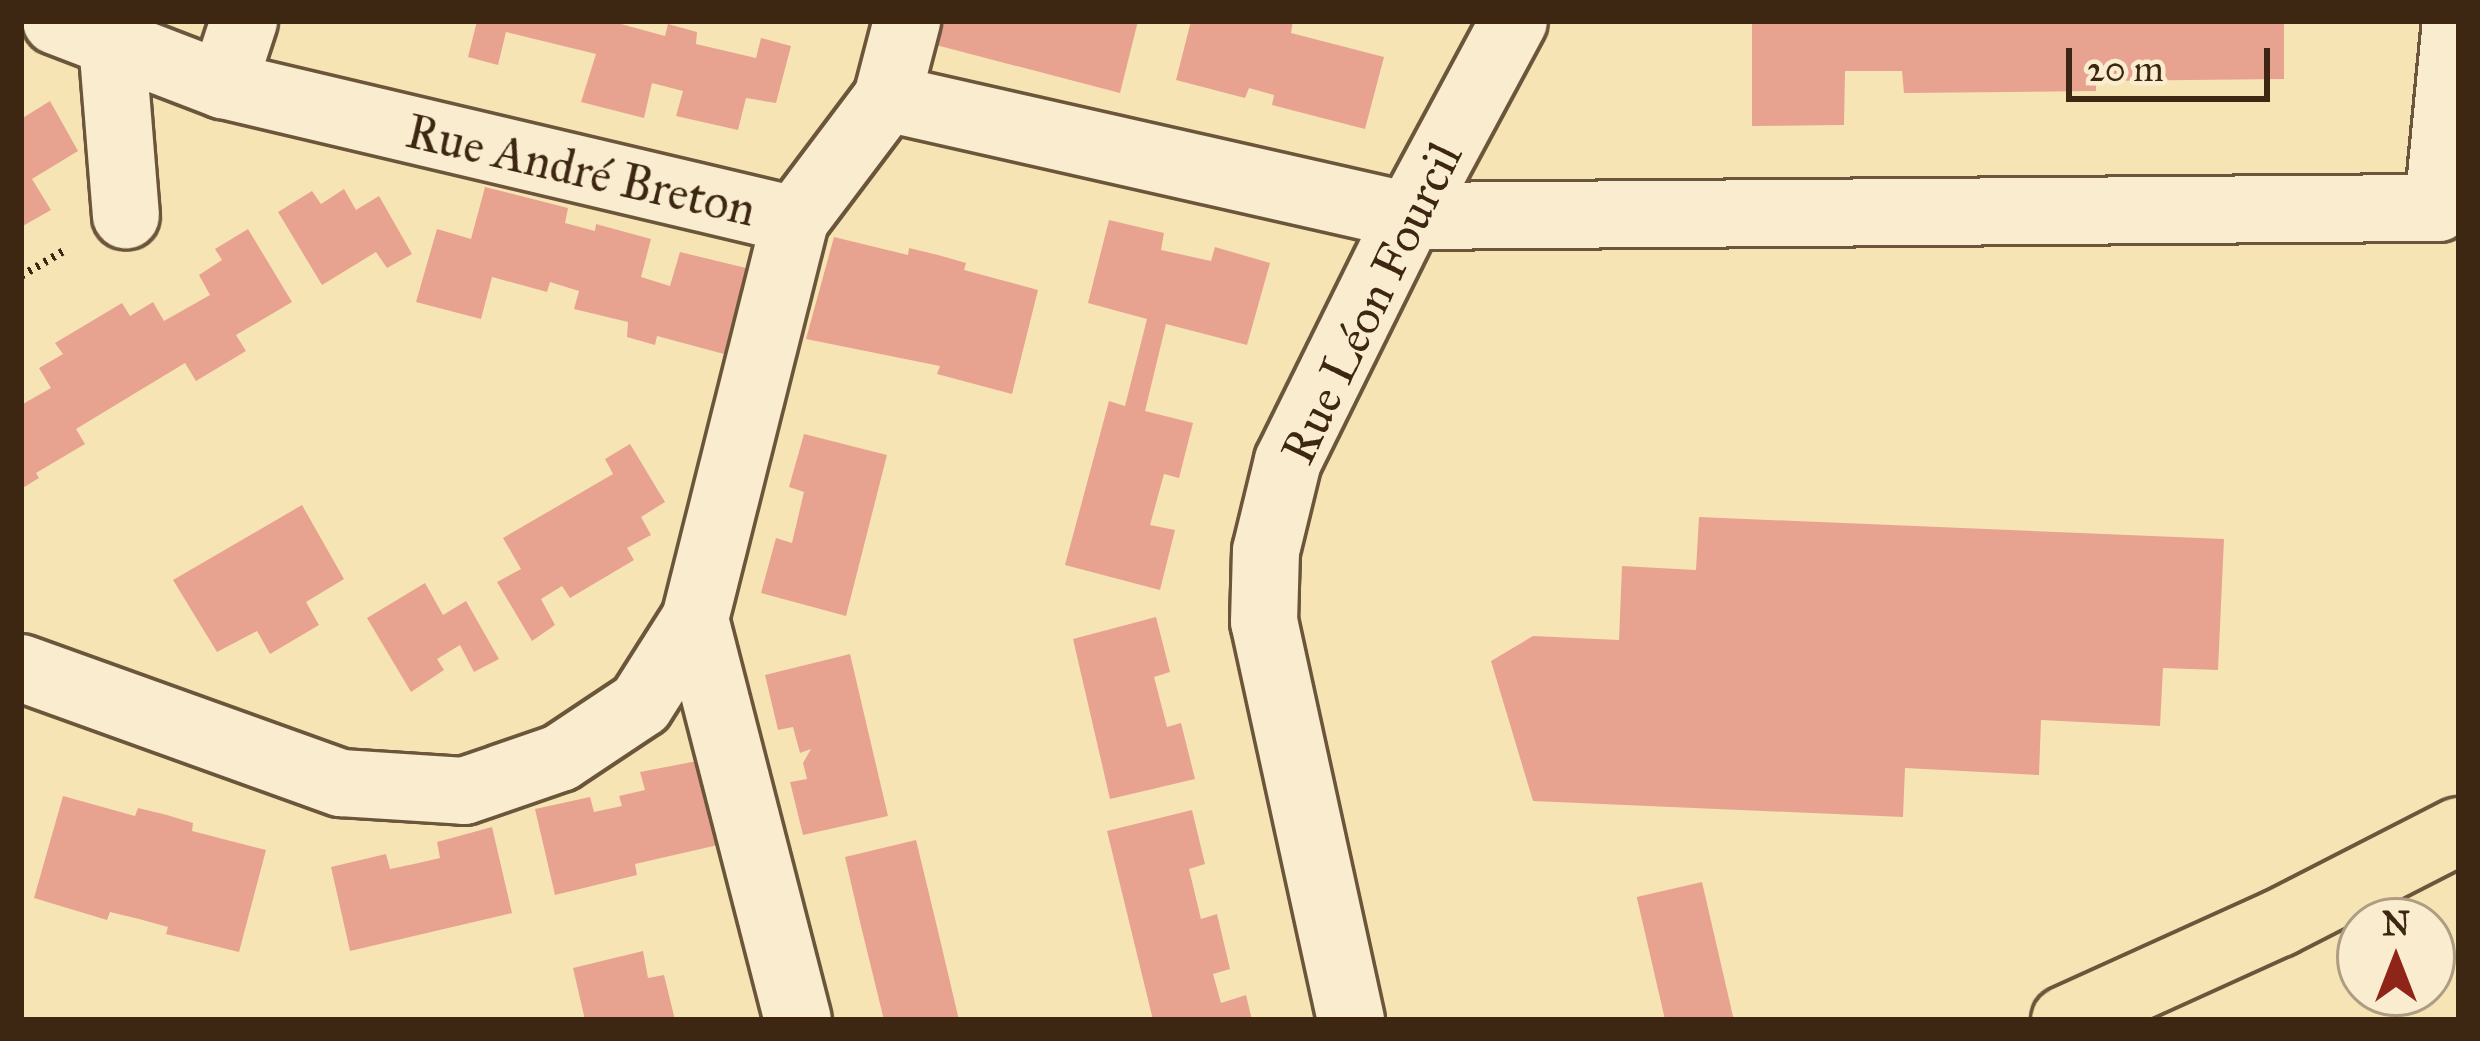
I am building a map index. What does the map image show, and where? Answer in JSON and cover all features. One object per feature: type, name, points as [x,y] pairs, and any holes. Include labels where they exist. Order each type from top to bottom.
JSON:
[{"type":"main road","points":[[2065,1020],[2278,923],[2459,831]]},
{"type":"street","points":[[223,85],[244,21]]},
{"type":"street","points":[[907,21],[887,98],[1409,216],[2438,208],[2456,21]]},
{"type":"street","name":"Rue Léon Fourcil","points":[[1351,1020],[1264,622],[1266,550],[1288,461],[1409,216],[1514,21]]},
{"type":"street","points":[[84,32],[126,215]]},
{"type":"street","name":"Rue André Breton","points":[[84,32],[223,85],[795,220],[887,98]]},
{"type":"street","points":[[21,668],[341,783],[464,791],[560,758],[641,704],[695,620],[795,220]]},
{"type":"street","points":[[695,620],[798,1020]]},
{"type":"building","points":[[477,21],[610,21],[665,36],[668,24],[697,32],[696,44],[756,58],[761,38],[791,46],[776,103],[746,98],[738,130],[676,116],[683,91],[652,83],[644,118],[581,102],[596,54],[506,32],[498,65],[468,57]]},
{"type":"building","points":[[942,21],[1138,21],[1120,93],[936,45]]},
{"type":"building","points":[[1191,21],[1293,21],[1291,33],[1384,57],[1365,129],[1272,105],[1274,95],[1249,88],[1245,98],[1176,80]]},
{"type":"building","points":[[1752,21],[2284,21],[2284,79],[2096,81],[2096,91],[1904,93],[1902,71],[1845,71],[1844,125],[1752,126]]},
{"type":"building","points":[[50,101],[78,151],[32,179],[51,210],[21,227],[21,119]]},
{"type":"building","points":[[485,187],[568,208],[565,223],[595,231],[596,224],[651,239],[641,277],[670,286],[680,252],[746,268],[724,354],[657,336],[655,345],[627,337],[628,322],[574,309],[579,291],[550,282],[547,292],[492,277],[481,319],[416,302],[437,229],[471,239]]},
{"type":"building","points":[[344,189],[356,210],[379,196],[412,254],[387,268],[376,252],[322,285],[278,212],[312,191],[321,204]]},
{"type":"building","points":[[1109,220],[1164,233],[1161,250],[1211,261],[1215,247],[1270,263],[1247,345],[1166,324],[1145,411],[1193,423],[1179,478],[1164,474],[1150,525],[1175,530],[1160,590],[1065,565],[1109,401],[1125,406],[1147,319],[1088,303]]},
{"type":"building","points":[[248,229],[292,302],[236,335],[246,351],[196,381],[185,363],[76,429],[85,444],[36,473],[39,478],[21,489],[21,405],[51,388],[39,368],[63,354],[55,343],[122,303],[130,316],[153,302],[164,321],[210,295],[199,275],[222,260],[215,249]]},
{"type":"building","points":[[834,237],[908,255],[909,248],[938,255],[966,263],[964,270],[1038,290],[1012,394],[937,374],[940,366],[806,339]]},
{"type":"building","points":[[804,434],[887,455],[846,616],[761,593],[776,538],[792,543],[804,492],[789,487]]},
{"type":"building","points":[[630,444],[665,502],[641,517],[651,535],[627,548],[634,560],[570,598],[562,586],[541,599],[555,625],[532,641],[497,582],[521,569],[503,538],[613,474],[605,459]]},
{"type":"building","points":[[302,505],[344,579],[306,602],[319,625],[270,654],[257,631],[217,652],[173,580]]},
{"type":"building","points":[[1699,517],[2224,539],[2218,670],[2163,668],[2160,726],[2041,720],[2039,775],[1905,768],[1903,817],[1533,801],[1491,661],[1533,636],[1619,640],[1622,566],[1696,570]]},
{"type":"building","points":[[425,583],[443,615],[466,601],[499,659],[474,672],[460,645],[437,659],[444,670],[411,692],[367,618]]},
{"type":"building","points":[[1156,617],[1170,672],[1154,677],[1167,727],[1181,723],[1195,779],[1110,799],[1073,639]]},
{"type":"building","points":[[850,654],[888,816],[803,835],[790,782],[807,779],[803,763],[811,749],[800,753],[793,727],[778,730],[765,675]]},
{"type":"building","points":[[697,761],[718,845],[635,864],[637,875],[555,895],[535,809],[590,797],[594,812],[622,806],[619,796],[645,790],[640,772]]},
{"type":"building","points":[[63,796],[135,816],[138,808],[167,815],[193,823],[192,831],[266,850],[239,952],[166,934],[168,927],[139,919],[110,912],[107,920],[34,898]]},
{"type":"building","points":[[1192,810],[1205,864],[1189,869],[1201,919],[1217,914],[1230,969],[1213,974],[1221,1003],[1246,995],[1252,1020],[1153,1020],[1107,831]]},
{"type":"building","points":[[492,827],[512,913],[350,951],[331,867],[386,854],[390,869],[440,858],[437,842]]},
{"type":"building","points":[[916,840],[959,1020],[884,1020],[860,922],[845,857]]},
{"type":"building","points":[[1702,882],[1734,1020],[1665,1020],[1637,897]]},
{"type":"building","points":[[643,951],[648,978],[664,975],[675,1020],[585,1020],[573,968]]}]
